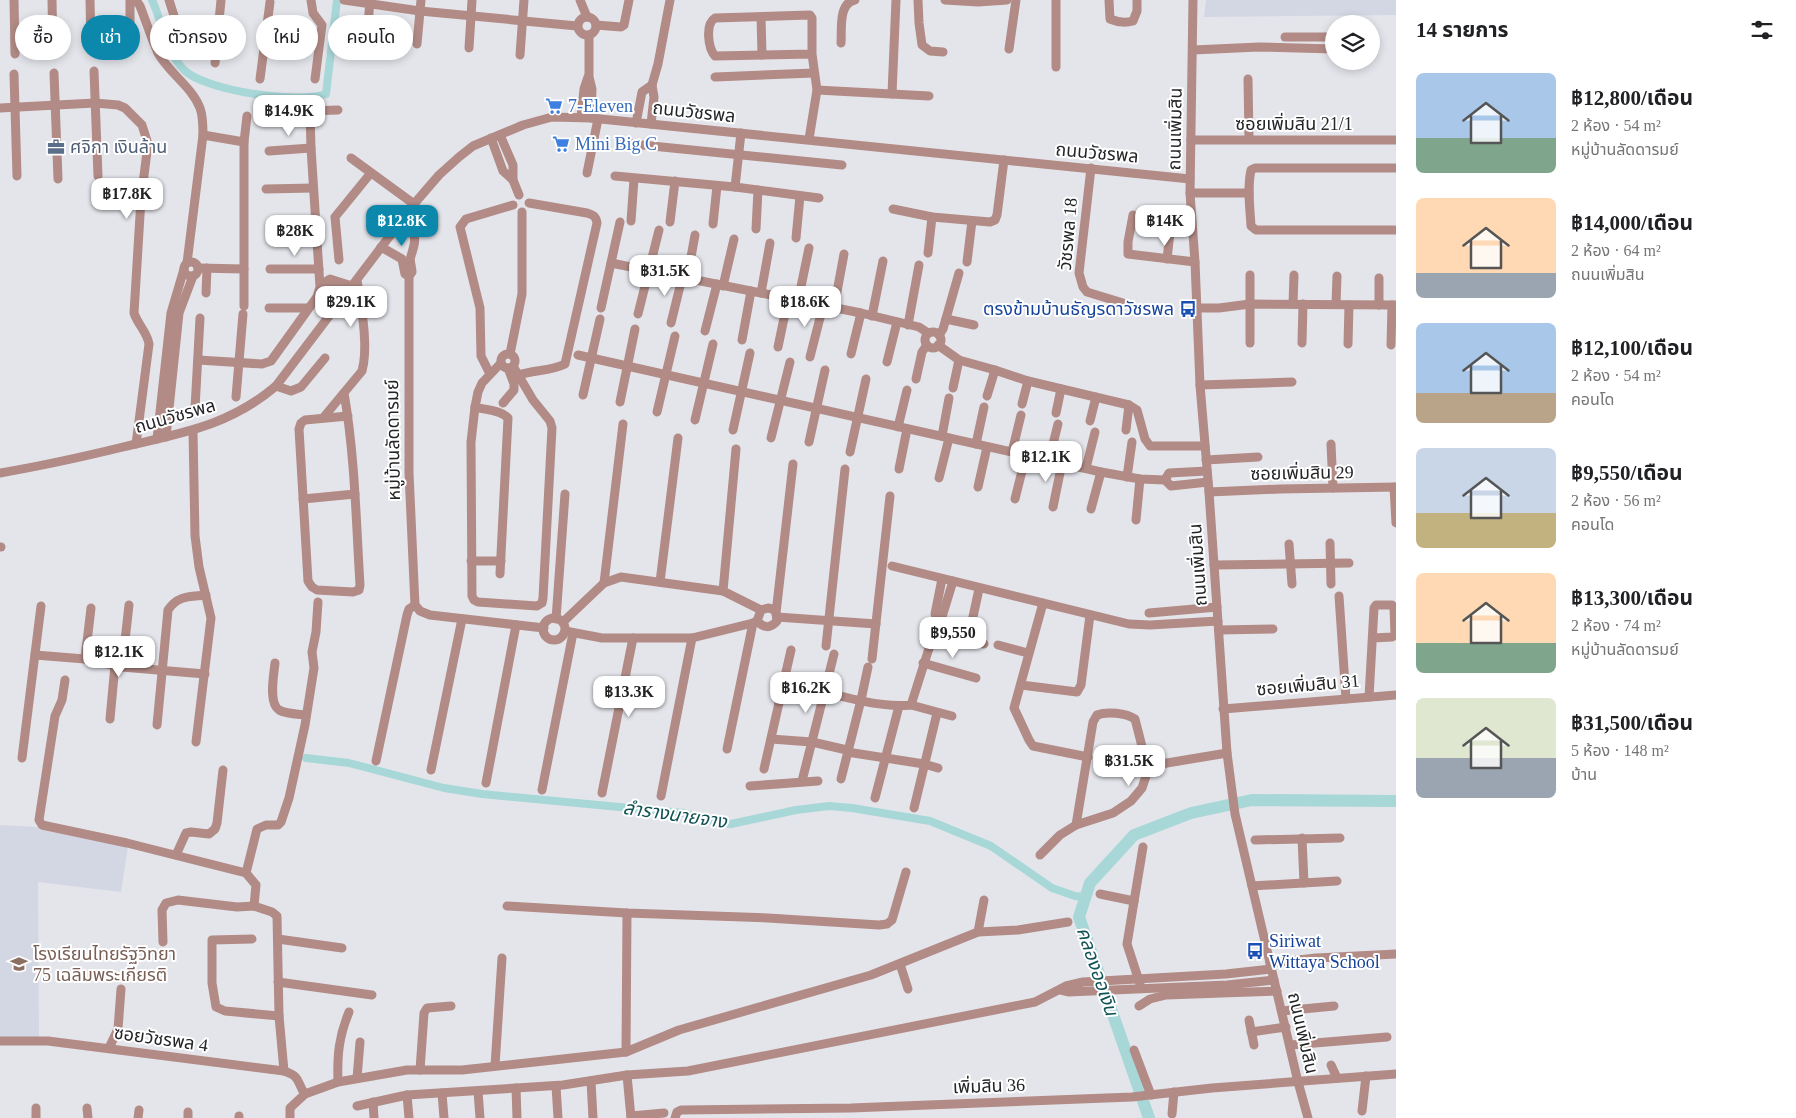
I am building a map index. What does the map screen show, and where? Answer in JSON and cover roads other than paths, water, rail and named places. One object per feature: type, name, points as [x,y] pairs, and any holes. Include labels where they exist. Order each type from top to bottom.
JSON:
[{"type":"street","points":[[14,0],[15,54]]},
{"type":"street","points":[[52,0],[52,15]]},
{"type":"street","points":[[90,0],[90,15]]},
{"type":"street","points":[[130,0],[130,15]]},
{"type":"street","points":[[136,0],[158,53],[200,108],[203,135],[185,266],[171,313],[168,383]]},
{"type":"street","points":[[169,0],[174,15]]},
{"type":"street","points":[[215,63],[221,0]]},
{"type":"street","points":[[311,0],[314,13],[322,25],[315,79]]},
{"type":"street","points":[[344,0],[471,16],[577,26]]},
{"type":"street","points":[[416,44],[421,0]]},
{"type":"street","points":[[469,48],[472,0]]},
{"type":"street","points":[[520,55],[524,0]]},
{"type":"street","points":[[580,0],[587,18]]},
{"type":"street","points":[[596,25],[594,32],[589,35],[583,35],[579,32],[577,26],[580,20],[587,18],[591,19],[596,25],[621,27],[624,25],[629,0]]},
{"type":"street","points":[[651,124],[654,97],[652,85],[658,64],[670,0]]},
{"type":"street","points":[[841,42],[843,9],[854,0]]},
{"type":"street","points":[[892,94],[896,0]]},
{"type":"street","points":[[918,0],[922,46],[930,51],[943,52]]},
{"type":"street","points":[[945,0],[978,2],[1007,0]]},
{"type":"street","points":[[1008,49],[1016,0]]},
{"type":"street","points":[[1056,0],[1056,67]]},
{"type":"street","points":[[1109,0],[1110,19],[1130,22],[1136,16],[1137,0]]},
{"type":"street","name":"ถนนเพิ่มสิน","points":[[1194,0],[1190,192],[1200,385],[1209,487],[1226,753],[1235,814],[1308,1118]]},
{"type":"street","points":[[260,79],[272,1]]},
{"type":"street","points":[[369,15],[370,2]]},
{"type":"street","points":[[809,139],[817,90],[812,54],[813,22],[810,15],[715,18],[711,20],[710,48],[715,56],[812,54]]},
{"type":"street","points":[[762,17],[762,55]]},
{"type":"street","points":[[581,117],[584,89],[588,76],[589,35]]},
{"type":"street","points":[[1285,36],[1325,37]]},
{"type":"street","points":[[1193,50],[1259,47],[1325,49]]},
{"type":"street","points":[[94,71],[98,176]]},
{"type":"street","points":[[54,72],[58,178]]},
{"type":"street","points":[[715,76],[814,73]]},
{"type":"street","points":[[14,74],[17,176]]},
{"type":"street","points":[[586,173],[594,118],[592,88],[588,76]]},
{"type":"street","points":[[1248,79],[1249,139]]},
{"type":"street","points":[[636,123],[642,92],[652,85]]},
{"type":"street","points":[[817,90],[929,96]]},
{"type":"street","points":[[0,108],[96,103],[118,105],[126,108],[142,125],[148,144],[141,199],[134,313],[137,322],[148,337],[149,344],[136,444]]},
{"type":"street","points":[[278,112],[338,110]]},
{"type":"street","points":[[198,360],[262,364],[271,361],[317,296],[322,282],[319,269],[313,188],[310,111]]},
{"type":"street","points":[[236,397],[244,310],[244,142],[247,116]]},
{"type":"street","name":"ถนนวัชรพล","points":[[0,473],[45,465],[193,431],[245,409],[276,386],[414,204],[439,175],[473,146],[523,126],[552,117],[594,118],[1190,178]]},
{"type":"street","points":[[735,187],[741,133]]},
{"type":"street","points":[[203,135],[244,142]]},
{"type":"street","points":[[495,137],[513,165],[513,180],[519,196]]},
{"type":"street","name":"ซอยเพิ่มสิน 21/1","points":[[1191,140],[1396,140]]},
{"type":"street","points":[[622,143],[842,164]]},
{"type":"street","points":[[269,150],[311,148]]},
{"type":"street","points":[[351,158],[370,174],[414,204]]},
{"type":"street","points":[[894,209],[932,217],[990,222],[995,220],[1004,160]]},
{"type":"street","name":"วัชรพล 18","points":[[1091,168],[1080,279],[1087,292],[1123,303]]},
{"type":"street","points":[[1396,168],[1255,168],[1250,175],[1251,226],[1256,230],[1396,230]]},
{"type":"street","points":[[340,260],[335,217],[370,174]]},
{"type":"street","points":[[615,176],[735,187],[819,198]]},
{"type":"street","points":[[631,221],[634,179]]},
{"type":"street","points":[[670,222],[675,181]]},
{"type":"street","points":[[713,224],[717,186]]},
{"type":"street","points":[[266,189],[313,188]]},
{"type":"street","points":[[756,229],[758,190]]},
{"type":"street","points":[[1190,192],[1250,193]]},
{"type":"street","points":[[519,196],[526,197],[529,203],[528,208],[522,212],[517,211],[513,205],[515,198],[519,196]]},
{"type":"street","points":[[796,238],[800,196]]},
{"type":"street","points":[[518,375],[531,371],[558,368],[565,364],[597,223],[593,215],[529,203]]},
{"type":"street","points":[[490,374],[481,356],[480,308],[460,227],[466,219],[513,205]]},
{"type":"street","points":[[503,403],[514,390],[508,366],[502,356],[510,354],[522,294],[522,212]]},
{"type":"street","points":[[1133,216],[1128,242],[1128,254],[1195,262]]},
{"type":"street","points":[[928,253],[932,217]]},
{"type":"street","name":"หมู่บ้านลัดดารมย์","points":[[376,761],[407,615],[415,604],[409,473],[408,276],[412,272],[406,258],[415,244],[414,235],[401,221]]},
{"type":"street","points":[[967,262],[972,221]]},
{"type":"street","points":[[601,308],[620,222]]},
{"type":"street","points":[[1167,259],[1171,224]]},
{"type":"street","points":[[273,229],[316,228]]},
{"type":"street","points":[[638,314],[659,230]]},
{"type":"street","points":[[671,323],[696,235]]},
{"type":"street","points":[[705,331],[734,239]]},
{"type":"street","points":[[762,294],[770,243]]},
{"type":"street","points":[[381,247],[406,258]]},
{"type":"street","points":[[798,301],[809,248]]},
{"type":"street","points":[[834,308],[844,254]]},
{"type":"street","points":[[872,316],[883,261]]},
{"type":"street","points":[[611,263],[860,313],[919,327],[928,334]]},
{"type":"street","points":[[908,324],[919,265]]},
{"type":"street","points":[[185,266],[187,275],[199,271],[244,270]]},
{"type":"street","points":[[270,269],[319,269]]},
{"type":"street","points":[[199,271],[206,293]]},
{"type":"street","points":[[166,437],[168,383],[179,313],[199,271]]},
{"type":"street","points":[[927,345],[934,347],[939,340],[959,273]]},
{"type":"street","points":[[1250,275],[1250,343]]},
{"type":"street","points":[[1293,304],[1294,275]]},
{"type":"street","points":[[1336,304],[1338,276]]},
{"type":"street","points":[[1379,305],[1380,278]]},
{"type":"street","points":[[322,282],[329,288],[352,286],[362,312],[364,363],[362,371],[323,418]]},
{"type":"street","points":[[742,340],[751,291]]},
{"type":"street","points":[[778,347],[788,299]]},
{"type":"street","points":[[1197,308],[1219,308],[1250,304],[1394,305],[1391,345]]},
{"type":"street","points":[[1302,343],[1304,304]]},
{"type":"street","points":[[1348,344],[1350,305]]},
{"type":"street","points":[[810,357],[823,306]]},
{"type":"street","points":[[269,308],[307,308]]},
{"type":"street","points":[[851,354],[860,313]]},
{"type":"street","points":[[195,408],[200,318]]},
{"type":"street","points":[[583,394],[600,319]]},
{"type":"street","points":[[946,319],[974,325]]},
{"type":"street","points":[[887,362],[897,322]]},
{"type":"street","points":[[620,402],[635,329]]},
{"type":"street","points":[[927,345],[925,340],[928,334],[935,332],[939,340],[959,360],[1028,381],[1129,405],[1137,410],[1145,440],[1150,446],[1205,446]]},
{"type":"street","points":[[657,412],[676,336]]},
{"type":"street","points":[[695,420],[713,344]]},
{"type":"street","points":[[916,379],[922,352],[927,345]]},
{"type":"street","points":[[733,430],[750,353]]},
{"type":"street","points":[[578,355],[1127,477],[1165,480],[1169,473],[1207,471]]},
{"type":"street","points":[[276,386],[291,391],[301,387],[325,358]]},
{"type":"street","points":[[952,388],[959,360]]},
{"type":"street","points":[[771,438],[790,362]]},
{"type":"street","points":[[508,366],[518,375],[533,400],[550,421],[552,428],[542,603],[537,606],[478,602],[472,596],[471,442],[475,407],[480,388],[490,374],[508,366]]},
{"type":"street","points":[[809,442],[826,370]]},
{"type":"street","points":[[988,396],[995,370]]},
{"type":"street","points":[[850,452],[866,378]]},
{"type":"street","points":[[1022,404],[1028,381]]},
{"type":"street","points":[[1200,385],[1292,382]]},
{"type":"street","points":[[1056,413],[1061,389]]},
{"type":"street","points":[[900,469],[902,428],[907,390]]},
{"type":"street","points":[[344,392],[348,416],[355,494],[360,585],[359,590],[354,592],[317,590],[308,581],[299,429],[301,423],[305,420],[348,416]]},
{"type":"street","points":[[1090,421],[1096,397]]},
{"type":"street","points":[[939,478],[949,398]]},
{"type":"street","points":[[157,439],[166,403]]},
{"type":"street","points":[[1126,430],[1129,405]]},
{"type":"street","points":[[475,407],[506,415],[508,418],[500,574]]},
{"type":"street","points":[[976,444],[984,407]]},
{"type":"street","points":[[1012,452],[1021,415]]},
{"type":"street","points":[[604,583],[623,424]]},
{"type":"street","points":[[1049,460],[1058,424]]},
{"type":"street","points":[[193,431],[195,536],[199,567],[211,618],[196,742]]},
{"type":"street","points":[[1086,468],[1095,432]]},
{"type":"street","points":[[660,582],[678,438]]},
{"type":"street","points":[[1127,477],[1132,442]]},
{"type":"street","points":[[1331,444],[1333,488]]},
{"type":"street","points":[[978,487],[987,447]]},
{"type":"street","points":[[723,591],[736,449]]},
{"type":"street","points":[[1014,499],[1026,455]]},
{"type":"street","points":[[1206,460],[1258,457]]},
{"type":"street","points":[[1053,508],[1062,463]]},
{"type":"street","points":[[793,464],[777,615],[777,621],[772,626],[767,627],[755,622],[692,638],[602,638],[564,626],[549,620],[545,623],[544,628],[547,637],[559,639],[564,626],[604,583],[621,577],[723,591],[761,610],[773,610],[777,615],[829,622],[876,624]]},
{"type":"street","points":[[826,646],[845,469]]},
{"type":"street","points":[[1091,509],[1101,472]]},
{"type":"street","points":[[1136,520],[1140,479]]},
{"type":"street","name":"ซอยเพิ่มสิน 29","points":[[1165,480],[1171,486],[1395,487]]},
{"type":"street","points":[[1395,487],[1396,523]]},
{"type":"street","points":[[303,500],[355,494]]},
{"type":"street","points":[[542,790],[564,626],[564,494]]},
{"type":"street","points":[[840,779],[862,700],[870,663],[890,496]]},
{"type":"street","points":[[1330,543],[1331,584]]},
{"type":"street","points":[[1289,544],[1292,584]]},
{"type":"street","points":[[471,561],[501,562]]},
{"type":"street","points":[[1214,565],[1349,563]]},
{"type":"street","points":[[892,566],[979,589],[1129,624],[1273,629]]},
{"type":"street","points":[[938,620],[935,614],[942,579]]},
{"type":"street","points":[[911,704],[923,663],[938,620],[942,617],[953,581]]},
{"type":"street","points":[[968,640],[979,589]]},
{"type":"street","points":[[156,724],[168,610],[174,601],[181,598],[206,595]]},
{"type":"street","points":[[1339,596],[1346,699]]},
{"type":"street","points":[[246,873],[257,829],[266,825],[278,825],[281,822],[289,798],[314,668],[312,652],[316,632],[318,602]]},
{"type":"street","points":[[1043,603],[1014,708],[1033,746],[1088,757]]},
{"type":"street","points":[[415,604],[420,612],[430,615],[544,628]]},
{"type":"street","points":[[110,718],[129,605]]},
{"type":"street","points":[[22,758],[41,606]]},
{"type":"street","points":[[1149,613],[1217,607]]},
{"type":"street","points":[[85,659],[91,608]]},
{"type":"street","points":[[727,750],[755,622],[761,610]]},
{"type":"street","points":[[1020,685],[1077,692],[1081,685],[1090,615]]},
{"type":"street","points":[[431,770],[462,619]]},
{"type":"street","points":[[486,783],[516,625]]},
{"type":"street","points":[[935,633],[984,644]]},
{"type":"street","points":[[602,793],[633,638]]},
{"type":"street","points":[[661,796],[692,638]]},
{"type":"street","points":[[1369,697],[1372,638]]},
{"type":"street","points":[[998,645],[1028,654]]},
{"type":"street","points":[[764,769],[791,650]]},
{"type":"street","points":[[802,781],[834,654]]},
{"type":"street","points":[[35,655],[85,659],[118,666],[205,674]]},
{"type":"street","points":[[275,663],[272,693],[276,707],[280,710],[306,715]]},
{"type":"street","points":[[923,663],[976,678]]},
{"type":"street","points":[[65,680],[62,700],[55,716],[40,823],[44,827],[176,855],[246,873],[256,885],[254,906]]},
{"type":"street","points":[[785,681],[862,700],[899,706],[911,704],[952,716]]},
{"type":"street","name":"ซอยเพิ่มสิน 31","points":[[1223,709],[1396,695]]},
{"type":"street","points":[[875,798],[899,706]]},
{"type":"street","points":[[914,808],[937,713]]},
{"type":"street","points":[[1040,855],[1060,835],[1076,825],[1113,813],[1131,801],[1142,788],[1148,770],[1134,719],[1129,716],[1101,713],[1094,717],[1076,825]]},
{"type":"street","points":[[771,739],[812,742],[847,751],[938,768]]},
{"type":"street","points":[[1148,770],[1161,764],[1226,753]]},
{"type":"street","points":[[176,855],[186,833],[209,834],[215,829],[223,770]]},
{"type":"street","points":[[750,786],[818,781]]},
{"type":"street","points":[[1302,838],[1304,883]]},
{"type":"street","points":[[1255,840],[1340,838]]},
{"type":"street","points":[[1141,989],[1127,947],[1143,847]]},
{"type":"street","points":[[507,906],[879,925],[887,924],[892,920],[906,872]]},
{"type":"street","points":[[1252,886],[1338,881]]},
{"type":"street","points":[[1100,894],[1134,901]]},
{"type":"street","points":[[163,942],[162,910],[166,903],[178,900],[237,907],[254,906],[272,912],[276,916],[279,1016],[284,1071],[291,1073],[299,1080],[305,1094]]},
{"type":"street","points":[[978,932],[984,900]]},
{"type":"street","points":[[626,1052],[627,913]]},
{"type":"street","points":[[290,1118],[290,1108],[305,1094],[338,1082],[407,1070],[462,1070],[626,1052],[679,1030],[871,975],[978,932],[1018,930],[1068,922]]},
{"type":"street","points":[[252,939],[212,940],[212,983],[216,1007],[225,1012],[279,1016]]},
{"type":"street","points":[[278,939],[342,948]]},
{"type":"street","points":[[358,1106],[408,1096],[556,1086],[627,1075],[688,1071],[912,1028],[1035,1002],[1060,990],[1068,992],[1083,986],[1120,980],[1226,974],[1316,958],[1396,954]]},
{"type":"street","points":[[495,1066],[502,958]]},
{"type":"street","points":[[900,964],[908,989]]},
{"type":"street","points":[[1083,986],[1121,990],[1227,986],[1274,980]]},
{"type":"street","points":[[278,982],[372,995]]},
{"type":"street","points":[[109,1048],[118,1030],[121,989]]},
{"type":"street","points":[[1139,1006],[1166,995],[1277,990]]},
{"type":"street","points":[[420,1070],[424,1013],[427,1008],[451,1006]]},
{"type":"street","points":[[1282,1011],[1334,1006]]},
{"type":"street","points":[[338,1082],[337,1060],[341,1032],[349,1012]]},
{"type":"street","points":[[1249,1020],[1254,1045]]},
{"type":"street","points":[[1252,1032],[1286,1027]]},
{"type":"street","points":[[1290,1045],[1387,1037]]},
{"type":"street","name":"ซอยวัชรพล 4","points":[[0,1041],[48,1041],[284,1071]]},
{"type":"street","points":[[357,1078],[360,1042]]},
{"type":"street","points":[[1134,1050],[1150,1095]]},
{"type":"street","points":[[1331,1065],[1337,1078]]},
{"type":"street","name":"เพิ่มสิน 36","points":[[678,1114],[1132,1097],[1396,1074]]},
{"type":"street","points":[[627,1075],[631,1117],[664,1113]]},
{"type":"street","points":[[1362,1111],[1366,1076]]},
{"type":"street","points":[[591,1080],[593,1118]]},
{"type":"street","points":[[556,1086],[558,1118]]},
{"type":"street","points":[[516,1088],[517,1118]]},
{"type":"street","points":[[478,1091],[480,1118]]},
{"type":"street","points":[[1172,1114],[1174,1092]]},
{"type":"street","points":[[442,1093],[444,1118]]},
{"type":"street","points":[[408,1096],[409,1118]]},
{"type":"street","points":[[373,1102],[374,1118]]},
{"type":"street","points":[[87,1108],[88,1118]]},
{"type":"waterway","points":[[152,0],[168,46],[184,70],[211,84],[231,89],[252,94],[295,97],[312,97],[326,94],[337,0]]},
{"type":"waterway","name":"ลำรางนายจาง","points":[[306,758],[349,763],[444,788],[482,794],[683,813],[720,823],[731,824],[796,810],[829,806],[930,821],[991,846],[1052,888],[1075,896],[1086,897]]},
{"type":"waterway","name":"คลองออเงิน","points":[[1149,1118],[1079,917],[1090,883],[1134,835],[1191,813],[1252,800],[1396,801]]},
{"type":"place","name":"7-Eleven","points":[[554,106]]},
{"type":"place","name":"Mini Big C","points":[[561,144]]},
{"type":"place","name":"ศจิกา เงินล้าน","points":[[56,147]]},
{"type":"place","name":"ตรงข้ามบ้านธัญรดาวัชรพล","points":[[1188,309]]},
{"type":"place","name":"Siriwat Wittaya School","points":[[1255,951]]},
{"type":"place","name":"โรงเรียนไทยรัฐวิทยา 75 เฉลิมพระเกียรติ","points":[[19,964]]}]
